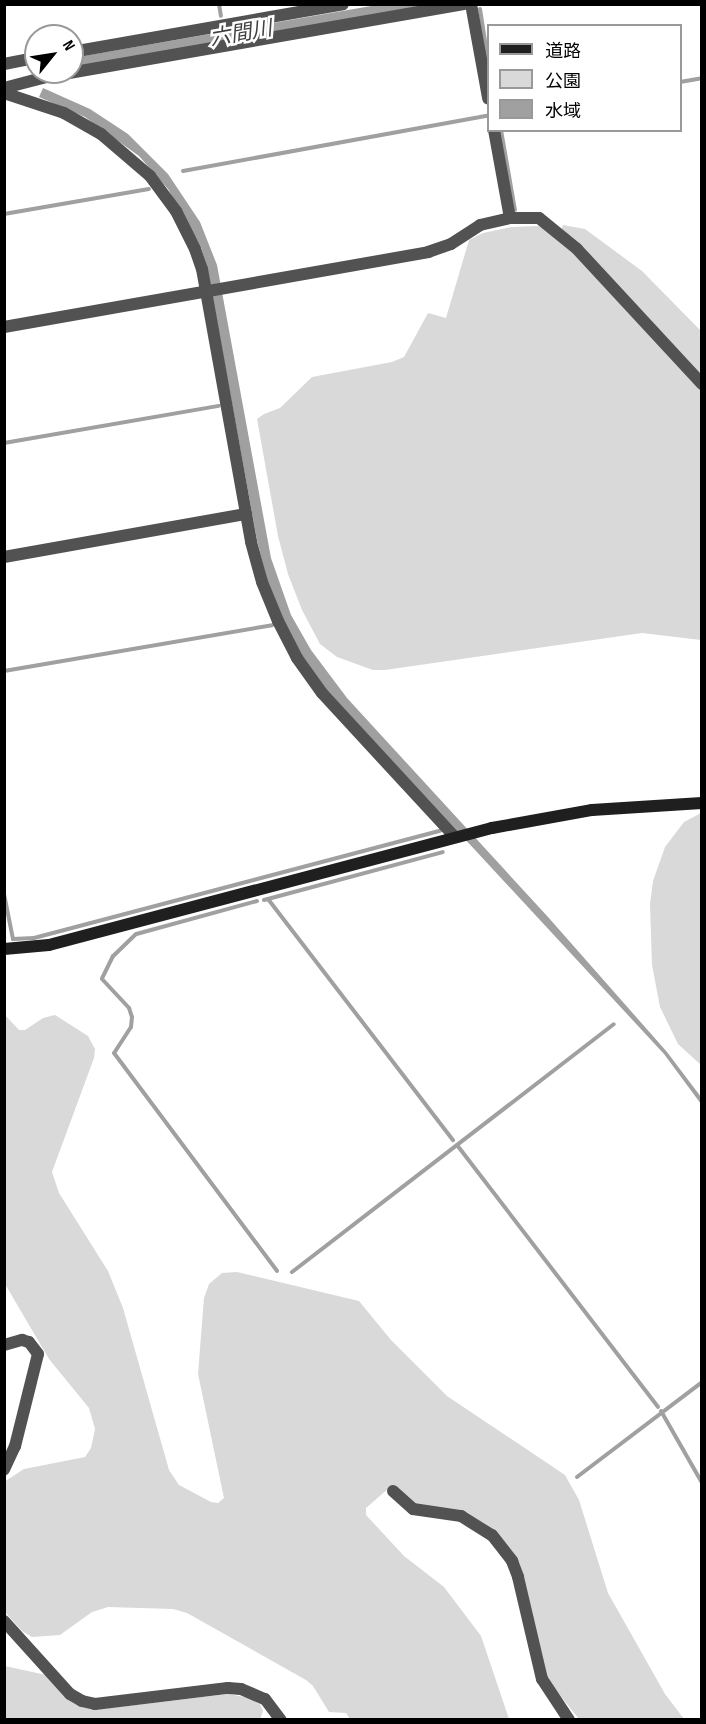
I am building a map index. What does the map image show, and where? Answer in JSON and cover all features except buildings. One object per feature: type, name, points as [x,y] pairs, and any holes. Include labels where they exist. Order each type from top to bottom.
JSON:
[{"type":"street","points":[[84,50],[343,4]]},
{"type":"street","points":[[4,90],[46,77],[464,4]]},
{"type":"street","points":[[471,4],[487,88]]},
{"type":"street","points":[[4,64],[24,60]]},
{"type":"street","points":[[4,90],[83,122],[135,161],[163,193],[186,229],[208,291],[246,514],[256,562],[269,602],[303,667],[335,709],[457,837]]},
{"type":"street","points":[[494,132],[510,218]]},
{"type":"street","points":[[4,327],[428,252],[451,244],[480,225],[510,218],[538,218],[550,224],[577,249],[702,384]]},
{"type":"street","points":[[4,557],[246,514]]},
{"type":"street","points":[[4,949],[49,945],[474,832],[592,810],[702,803]]},
{"type":"street","points":[[4,1346],[22,1340],[29,1341],[38,1354],[15,1446],[4,1470]]},
{"type":"street","points":[[393,1491],[413,1509],[449,1513],[472,1520],[498,1544],[512,1562],[518,1577],[542,1679],[568,1719]]},
{"type":"street","points":[[4,1621],[66,1689],[82,1701],[95,1704],[241,1689],[265,1699],[281,1719]]},
{"type":"green space","points":[[563,225],[585,229],[642,271],[701,331],[701,379],[561,230]]},
{"type":"green space","points":[[511,227],[545,228],[563,241],[701,390],[701,640],[642,633],[385,670],[373,670],[337,657],[320,644],[302,610],[288,574],[278,536],[257,419],[280,408],[312,377],[392,362],[404,357],[428,313],[446,318],[469,240],[483,233]]},
{"type":"green space","points":[[702,813],[701,1065],[678,1044],[660,1007],[652,965],[650,904],[653,881],[665,847],[684,822]]},
{"type":"green space","points":[[5,1015],[19,1030],[25,1030],[43,1018],[55,1015],[88,1036],[95,1049],[94,1058],[52,1172],[59,1193],[108,1271],[123,1308],[169,1470],[179,1485],[211,1502],[218,1503],[224,1498],[198,1374],[204,1298],[209,1284],[222,1273],[237,1272],[359,1301],[391,1340],[447,1396],[565,1475],[579,1500],[608,1593],[665,1694],[684,1719],[579,1719],[546,1678],[522,1576],[485,1524],[463,1512],[415,1506],[389,1488],[366,1508],[366,1515],[404,1556],[444,1587],[481,1636],[509,1719],[350,1719],[346,1713],[329,1712],[313,1686],[306,1680],[187,1613],[173,1609],[108,1607],[92,1612],[60,1635],[32,1637],[22,1631],[5,1612],[4,1482],[24,1469],[85,1457],[91,1448],[95,1429],[89,1408],[49,1359],[5,1284]]},
{"type":"green space","points":[[5,1666],[46,1675],[80,1706],[94,1710],[228,1694],[251,1698],[260,1704],[263,1711],[260,1720],[5,1720]]},
{"type":"water","name":"六間川","points":[[377,5],[435,5],[84,66],[84,56]]},
{"type":"water","points":[[43,88],[90,109],[128,134],[168,174],[200,222],[217,265],[271,558],[291,615],[311,650],[347,698],[548,917],[667,1052],[701,1097],[701,1104],[664,1054],[326,689],[302,655],[283,619],[267,580],[257,540],[207,267],[201,247],[168,189],[139,156],[85,117],[39,97]]},
{"type":"waterway","name":"六間川","points":[[219,4],[221,16]]},
{"type":"waterway","points":[[480,9],[487,54]]},
{"type":"waterway","points":[[682,82],[702,78]]},
{"type":"waterway","points":[[183,171],[487,116]]},
{"type":"waterway","points":[[501,132],[515,210]]},
{"type":"waterway","points":[[4,214],[149,189]]},
{"type":"waterway","points":[[4,443],[219,406]]},
{"type":"waterway","points":[[4,671],[272,625]]},
{"type":"waterway","points":[[4,894],[13,939],[34,938],[440,831]]},
{"type":"waterway","points":[[264,900],[443,852]]},
{"type":"waterway","points":[[268,899],[453,1140]]},
{"type":"waterway","points":[[257,901],[136,934],[113,956],[102,979],[129,1008],[132,1017],[131,1027],[114,1053],[277,1271]]},
{"type":"waterway","points":[[292,1272],[614,1024]]},
{"type":"waterway","points":[[457,1145],[658,1407]]},
{"type":"waterway","points":[[577,1477],[702,1382]]},
{"type":"waterway","points":[[661,1411],[702,1483]]}]
